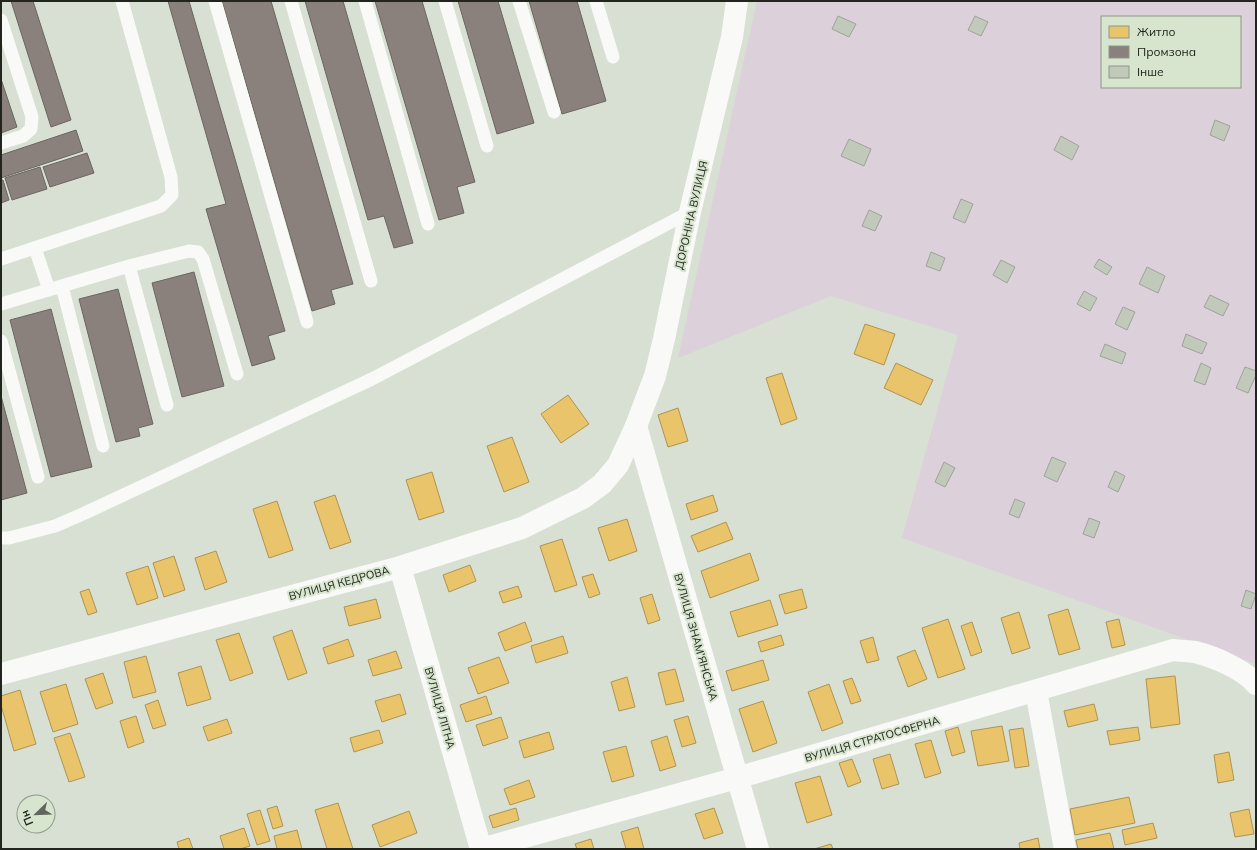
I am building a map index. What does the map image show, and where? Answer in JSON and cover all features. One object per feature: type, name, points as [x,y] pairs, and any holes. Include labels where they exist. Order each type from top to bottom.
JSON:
[{"type":"street","name":"ДОРОНІНА ВУЛИЦЯ","points":[[636,426],[655,376],[690,212],[732,37],[737,1]]},
{"type":"street","name":"ВУЛИЦЯ КЕДРОВА","points":[[1,674],[400,567],[522,528],[582,498],[602,484],[618,465],[636,426]]},
{"type":"street","name":"ВУЛИЦЯ ЗНАМ’ЯНСЬКА","points":[[636,426],[736,778],[758,849]]},
{"type":"street","name":"ВУЛИЦЯ ЛІТНА","points":[[400,567],[481,849]]},
{"type":"street","name":"ВУЛИЦЯ СТРАТОСФЕРНА","points":[[481,849],[736,778],[1173,650],[1195,652],[1220,660],[1250,677],[1256,684]]},
{"type":"street","points":[[1036,691],[1065,849]]},
{"type":"lane","points":[[1,259],[161,206],[172,195],[172,177],[122,1]]},
{"type":"lane","points":[[215,1],[308,322]]},
{"type":"lane","points":[[291,1],[371,282]]},
{"type":"lane","points":[[365,1],[428,224]]},
{"type":"lane","points":[[445,1],[487,146]]},
{"type":"lane","points":[[519,1],[554,112]]},
{"type":"lane","points":[[596,1],[613,57]]},
{"type":"lane","points":[[1,20],[32,117],[31,129],[23,136],[1,143]]},
{"type":"lane","points":[[1,538],[9,538],[55,526],[372,379],[690,212]]},
{"type":"lane","points":[[35,248],[48,290]]},
{"type":"lane","points":[[1,304],[128,266],[189,251],[198,252],[203,259],[237,374]]},
{"type":"lane","points":[[128,266],[167,405]]},
{"type":"lane","points":[[62,286],[103,446]]},
{"type":"lane","points":[[1,342],[38,477]]},
{"type":"shaded area","points":[[757,1],[1256,1],[1256,664],[902,538],[958,335],[831,296],[678,358]]},
{"type":"building: Житло","points":[[865,324],[895,334],[884,365],[854,354]]},
{"type":"building: Житло","points":[[896,363],[933,380],[921,405],[884,388]]},
{"type":"building: Житло","points":[[782,373],[797,419],[781,425],[766,378]]},
{"type":"building: Житло","points":[[568,395],[589,424],[561,443],[541,414]]},
{"type":"building: Житло","points":[[678,408],[688,441],[668,447],[658,415]]},
{"type":"building: Житло","points":[[512,437],[529,482],[504,492],[487,446]]},
{"type":"building: Житло","points":[[432,472],[444,512],[419,520],[406,480]]},
{"type":"building: Житло","points":[[335,495],[351,542],[330,549],[314,502]]},
{"type":"building: Житло","points":[[713,495],[718,511],[691,520],[686,504]]},
{"type":"building: Житло","points":[[277,501],[293,550],[269,558],[253,509]]},
{"type":"building: Житло","points":[[627,519],[637,551],[609,561],[598,528]]},
{"type":"building: Житло","points":[[726,522],[733,539],[698,552],[691,536]]},
{"type":"building: Житло","points":[[562,539],[577,585],[555,592],[540,546]]},
{"type":"building: Житло","points":[[216,551],[227,582],[205,590],[195,558]]},
{"type":"building: Житло","points":[[750,553],[759,580],[710,598],[701,571]]},
{"type":"building: Житло","points":[[174,556],[185,590],[164,597],[153,563]]},
{"type":"building: Житло","points":[[470,565],[476,581],[449,592],[443,575]]},
{"type":"building: Житло","points":[[148,566],[158,598],[137,605],[126,573]]},
{"type":"building: Житло","points":[[593,574],[600,594],[589,598],[582,577]]},
{"type":"building: Житло","points":[[518,586],[522,597],[503,603],[499,592]]},
{"type":"building: Житло","points":[[89,589],[97,612],[88,615],[80,592]]},
{"type":"building: Житло","points":[[802,589],[807,608],[785,614],[779,595]]},
{"type":"building: Житло","points":[[652,594],[660,620],[648,624],[640,598]]},
{"type":"building: Житло","points":[[376,599],[381,618],[349,626],[344,607]]},
{"type":"building: Житло","points":[[770,600],[778,625],[738,637],[730,612]]},
{"type":"building: Житло","points":[[1068,609],[1080,649],[1059,655],[1048,615]]},
{"type":"building: Житло","points":[[1019,612],[1030,648],[1012,654],[1001,618]]},
{"type":"building: Житло","points":[[948,619],[965,669],[938,678],[922,628]]},
{"type":"building: Житло","points":[[1119,619],[1125,645],[1112,648],[1106,622]]},
{"type":"building: Житло","points":[[525,622],[532,641],[505,651],[498,633]]},
{"type":"building: Житло","points":[[972,622],[982,652],[971,656],[961,626]]},
{"type":"building: Житло","points":[[292,630],[307,673],[288,680],[273,637]]},
{"type":"building: Житло","points":[[239,633],[253,673],[230,681],[216,640]]},
{"type":"building: Житло","points":[[781,635],[784,645],[761,652],[758,642]]},
{"type":"building: Житло","points":[[563,636],[568,653],[536,663],[531,646]]},
{"type":"building: Житло","points":[[873,637],[879,660],[867,663],[860,641]]},
{"type":"building: Житло","points":[[348,639],[354,656],[328,664],[323,648]]},
{"type":"building: Житло","points":[[915,650],[927,679],[908,687],[897,657]]},
{"type":"building: Житло","points":[[396,651],[402,668],[373,676],[368,660]]},
{"type":"building: Житло","points":[[146,656],[156,692],[133,698],[124,662]]},
{"type":"building: Житло","points":[[499,657],[509,683],[478,694],[468,668]]},
{"type":"building: Житло","points":[[763,660],[769,680],[732,691],[726,671]]},
{"type":"building: Житло","points":[[201,666],[211,699],[187,706],[178,673]]},
{"type":"building: Житло","points":[[675,669],[684,701],[666,705],[658,673]]},
{"type":"building: Житло","points":[[103,673],[113,703],[96,709],[85,679]]},
{"type":"building: Житло","points":[[1175,676],[1180,724],[1151,728],[1146,679]]},
{"type":"building: Житло","points":[[627,677],[635,707],[619,711],[611,682]]},
{"type":"building: Житло","points":[[852,678],[861,701],[851,704],[843,681]]},
{"type":"building: Житло","points":[[66,684],[78,724],[53,732],[40,692]]},
{"type":"building: Житло","points":[[829,684],[843,723],[822,731],[808,692]]},
{"type":"building: Житло","points":[[20,690],[36,744],[14,751],[1,705],[1,696]]},
{"type":"building: Житло","points":[[400,694],[406,714],[382,722],[375,701]]},
{"type":"building: Житло","points":[[486,696],[492,714],[466,722],[460,705]]},
{"type":"building: Житло","points":[[158,700],[166,725],[153,729],[145,705]]},
{"type":"building: Житло","points":[[763,701],[777,743],[753,752],[739,709]]},
{"type":"building: Житло","points":[[1094,704],[1098,720],[1068,727],[1064,711]]},
{"type":"building: Житло","points":[[136,716],[144,742],[128,748],[120,721]]},
{"type":"building: Житло","points":[[688,716],[696,743],[682,747],[674,720]]},
{"type":"building: Житло","points":[[501,717],[508,738],[483,746],[476,725]]},
{"type":"building: Житло","points":[[227,719],[232,733],[208,741],[203,727]]},
{"type":"building: Житло","points":[[1002,726],[1009,761],[978,766],[971,731]]},
{"type":"building: Житло","points":[[958,727],[965,752],[952,756],[945,731]]},
{"type":"building: Житло","points":[[1138,727],[1140,740],[1110,745],[1107,731]]},
{"type":"building: Житло","points":[[1023,728],[1029,766],[1015,768],[1009,730]]},
{"type":"building: Житло","points":[[379,730],[383,743],[354,752],[350,738]]},
{"type":"building: Житло","points":[[549,732],[554,749],[524,758],[519,741]]},
{"type":"building: Житло","points":[[70,733],[85,777],[69,782],[54,738]]},
{"type":"building: Житло","points":[[667,736],[676,766],[660,771],[651,741]]},
{"type":"building: Житло","points":[[931,740],[941,773],[925,778],[915,744]]},
{"type":"building: Житло","points":[[626,746],[634,776],[612,782],[603,752]]},
{"type":"building: Житло","points":[[1229,752],[1234,780],[1218,783],[1214,755]]},
{"type":"building: Житло","points":[[890,754],[899,784],[882,789],[873,759]]},
{"type":"building: Житло","points":[[852,759],[861,782],[848,787],[839,763]]},
{"type":"building: Житло","points":[[820,776],[832,815],[807,823],[795,783]]},
{"type":"building: Житло","points":[[529,780],[535,797],[510,805],[504,789]]},
{"type":"building: Житло","points":[[1129,797],[1135,823],[1075,835],[1070,809]]},
{"type":"building: Житло","points":[[338,803],[353,849],[327,849],[315,810]]},
{"type":"building: Житло","points":[[277,806],[283,826],[273,829],[267,809]]},
{"type":"building: Житло","points":[[516,808],[519,820],[493,828],[489,816]]},
{"type":"building: Житло","points":[[714,808],[723,833],[704,839],[695,814]]},
{"type":"building: Житло","points":[[1249,809],[1254,834],[1235,837],[1230,813]]},
{"type":"building: Житло","points":[[260,810],[270,841],[257,845],[247,814]]},
{"type":"building: Житло","points":[[409,811],[417,833],[380,847],[372,825]]},
{"type":"building: Житло","points":[[1153,823],[1157,838],[1125,845],[1122,830]]},
{"type":"building: Житло","points":[[638,827],[644,849],[626,849],[621,832]]},
{"type":"building: Житло","points":[[244,828],[250,846],[240,849],[224,849],[220,836]]},
{"type":"building: Житло","points":[[297,830],[302,849],[277,849],[274,836]]},
{"type":"building: Житло","points":[[1110,833],[1114,849],[1078,849],[1076,840]]},
{"type":"building: Житло","points":[[189,838],[193,849],[179,849],[177,842]]},
{"type":"building: Житло","points":[[1038,838],[1040,849],[1020,849],[1019,843]]},
{"type":"building: Житло","points":[[591,839],[594,849],[577,849],[575,844]]},
{"type":"building: Житло","points":[[831,844],[833,849],[814,849]]},
{"type":"building: Промзона","points":[[11,1],[33,1],[71,120],[51,127]]},
{"type":"building: Промзона","points":[[168,1],[189,1],[285,331],[268,336],[275,359],[252,366],[206,209],[226,204]]},
{"type":"building: Промзона","points":[[222,1],[271,1],[353,284],[331,290],[335,304],[312,311]]},
{"type":"building: Промзона","points":[[305,1],[343,1],[413,243],[394,248],[384,216],[368,220]]},
{"type":"building: Промзона","points":[[375,1],[422,1],[475,182],[457,187],[464,213],[439,220]]},
{"type":"building: Промзона","points":[[458,1],[498,1],[534,123],[497,134]]},
{"type":"building: Промзона","points":[[529,1],[577,1],[606,101],[562,114]]},
{"type":"building: Промзона","points":[[1,79],[17,127],[1,133]]},
{"type":"building: Промзона","points":[[76,130],[83,151],[1,178],[1,155]]},
{"type":"building: Промзона","points":[[87,153],[94,173],[50,187],[43,167]]},
{"type":"building: Промзона","points":[[40,167],[47,189],[12,200],[5,178]]},
{"type":"building: Промзона","points":[[1,180],[3,180],[9,200],[1,203]]},
{"type":"building: Промзона","points":[[194,272],[224,386],[182,397],[152,283]]},
{"type":"building: Промзона","points":[[118,289],[153,424],[138,428],[140,436],[116,442],[79,299]]},
{"type":"building: Промзона","points":[[51,309],[92,467],[51,477],[10,320]]},
{"type":"building: Промзона","points":[[1,396],[27,493],[1,500]]},
{"type":"building: Інше","points":[[838,16],[856,24],[849,37],[832,29]]},
{"type":"building: Інше","points":[[975,16],[988,22],[981,36],[968,30]]},
{"type":"building: Інше","points":[[1215,120],[1230,126],[1224,141],[1210,135]]},
{"type":"building: Інше","points":[[1061,136],[1079,146],[1072,160],[1054,150]]},
{"type":"building: Інше","points":[[849,139],[871,149],[864,166],[841,156]]},
{"type":"building: Інше","points":[[961,199],[973,204],[965,223],[953,218]]},
{"type":"building: Інше","points":[[869,210],[882,216],[875,231],[862,226]]},
{"type":"building: Інше","points":[[931,252],[945,258],[940,271],[926,266]]},
{"type":"building: Інше","points":[[1099,259],[1112,267],[1107,275],[1094,267]]},
{"type":"building: Інше","points":[[1001,260],[1015,267],[1007,283],[993,275]]},
{"type":"building: Інше","points":[[1147,267],[1165,276],[1158,293],[1139,284]]},
{"type":"building: Інше","points":[[1084,291],[1097,298],[1090,311],[1077,304]]},
{"type":"building: Інше","points":[[1210,295],[1229,304],[1223,316],[1204,307]]},
{"type":"building: Інше","points":[[1123,307],[1135,312],[1127,330],[1115,324]]},
{"type":"building: Інше","points":[[1186,334],[1207,343],[1202,354],[1182,346]]},
{"type":"building: Інше","points":[[1105,344],[1126,353],[1122,364],[1100,356]]},
{"type":"building: Інше","points":[[1201,363],[1211,368],[1205,385],[1194,381]]},
{"type":"building: Інше","points":[[1245,367],[1256,371],[1256,375],[1248,393],[1236,388]]},
{"type":"building: Інше","points":[[1052,457],[1066,463],[1057,482],[1044,476]]},
{"type":"building: Інше","points":[[944,462],[955,468],[945,487],[935,482]]},
{"type":"building: Інше","points":[[1115,471],[1125,476],[1118,492],[1108,487]]},
{"type":"building: Інше","points":[[1015,499],[1025,503],[1019,518],[1009,514]]},
{"type":"building: Інше","points":[[1089,518],[1100,522],[1094,538],[1083,534]]},
{"type":"building: Інше","points":[[1246,590],[1256,594],[1251,609],[1241,606]]}]
